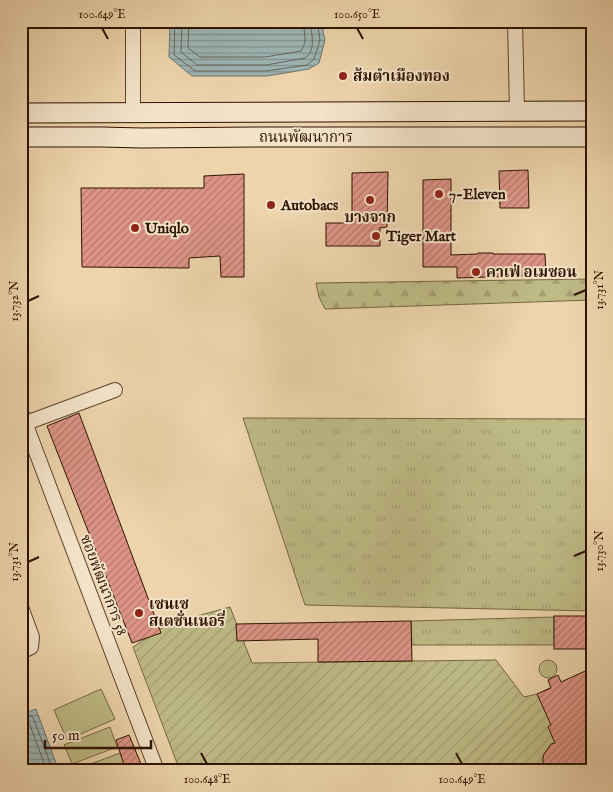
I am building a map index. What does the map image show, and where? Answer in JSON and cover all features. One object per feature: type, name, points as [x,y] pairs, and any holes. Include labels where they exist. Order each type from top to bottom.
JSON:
[{"type":"main road","name":"ถนนพัฒนาการ","points":[[21,113],[592,111]]},
{"type":"main road","points":[[133,112],[142,138]]},
{"type":"main road","name":"ถนนพัฒนาการ","points":[[21,137],[592,137]]},
{"type":"street","points":[[133,21],[133,112]]},
{"type":"street","points":[[515,21],[516,112]]},
{"type":"street","points":[[23,417],[115,390]]},
{"type":"street","name":"ซอยพัฒนาการ 58","points":[[23,417],[157,771]]},
{"type":"street","points":[[21,607],[32,637],[32,643],[31,647],[21,652]]},
{"type":"green space","points":[[592,279],[592,300],[325,309],[319,297],[316,283]]},
{"type":"green space","points":[[243,418],[592,419],[592,611],[305,605]]},
{"type":"green space","points":[[230,607],[252,663],[496,660],[524,697],[537,694],[592,668],[592,771],[180,771],[133,647],[168,624]]},
{"type":"green space","points":[[554,617],[554,645],[412,645],[411,621]]},
{"type":"green space","points":[[548,660],[554,663],[557,669],[554,675],[548,678],[542,675],[539,669],[542,663]]},
{"type":"green space","points":[[101,689],[115,719],[67,740],[54,710]]},
{"type":"green space","points":[[110,727],[117,747],[72,764],[64,745]]},
{"type":"green space","points":[[120,753],[127,771],[74,770]]},
{"type":"water","points":[[170,21],[321,21],[325,40],[319,63],[309,69],[267,76],[192,76],[169,57]]},
{"type":"water","points":[[36,709],[59,771],[21,771],[21,714]]},
{"type":"building","points":[[528,170],[529,208],[500,208],[499,171]]},
{"type":"building","name":"บางจาก","points":[[388,172],[387,227],[380,228],[380,246],[326,246],[326,223],[352,223],[352,173]]},
{"type":"building","name":"Uniqlo","points":[[244,174],[244,277],[221,277],[220,256],[189,258],[189,268],[82,267],[81,188],[204,188],[204,176]]},
{"type":"building","points":[[451,179],[451,255],[478,253],[545,254],[546,275],[457,278],[457,267],[423,267],[423,180]]},
{"type":"building","points":[[79,413],[161,633],[132,643],[47,426]]},
{"type":"building","points":[[554,616],[592,616],[592,649],[554,649]]},
{"type":"building","points":[[411,621],[412,661],[318,662],[318,639],[237,641],[236,624]]},
{"type":"building","points":[[592,668],[592,728],[585,731],[592,745],[592,771],[547,771],[543,762],[544,754],[551,744],[555,743],[548,727],[551,725],[537,694],[551,688],[548,680],[558,675],[561,682]]},
{"type":"building","points":[[129,735],[144,771],[126,771],[116,740]]},
{"type":"place","name":"ส้มตำเมืองทอง","points":[[343,76]]},
{"type":"place","name":"7-Eleven","points":[[439,194]]},
{"type":"place","name":"บางจาก","points":[[370,200]]},
{"type":"place","name":"Autobacs","points":[[271,205]]},
{"type":"place","name":"Uniqlo","points":[[135,228]]},
{"type":"place","name":"Tiger Mart","points":[[376,236]]},
{"type":"place","name":"คาเฟ่ อเมซอน","points":[[476,272]]},
{"type":"place","name":"เซนเซ สเตชั่นเนอรี่","points":[[139,613]]}]
